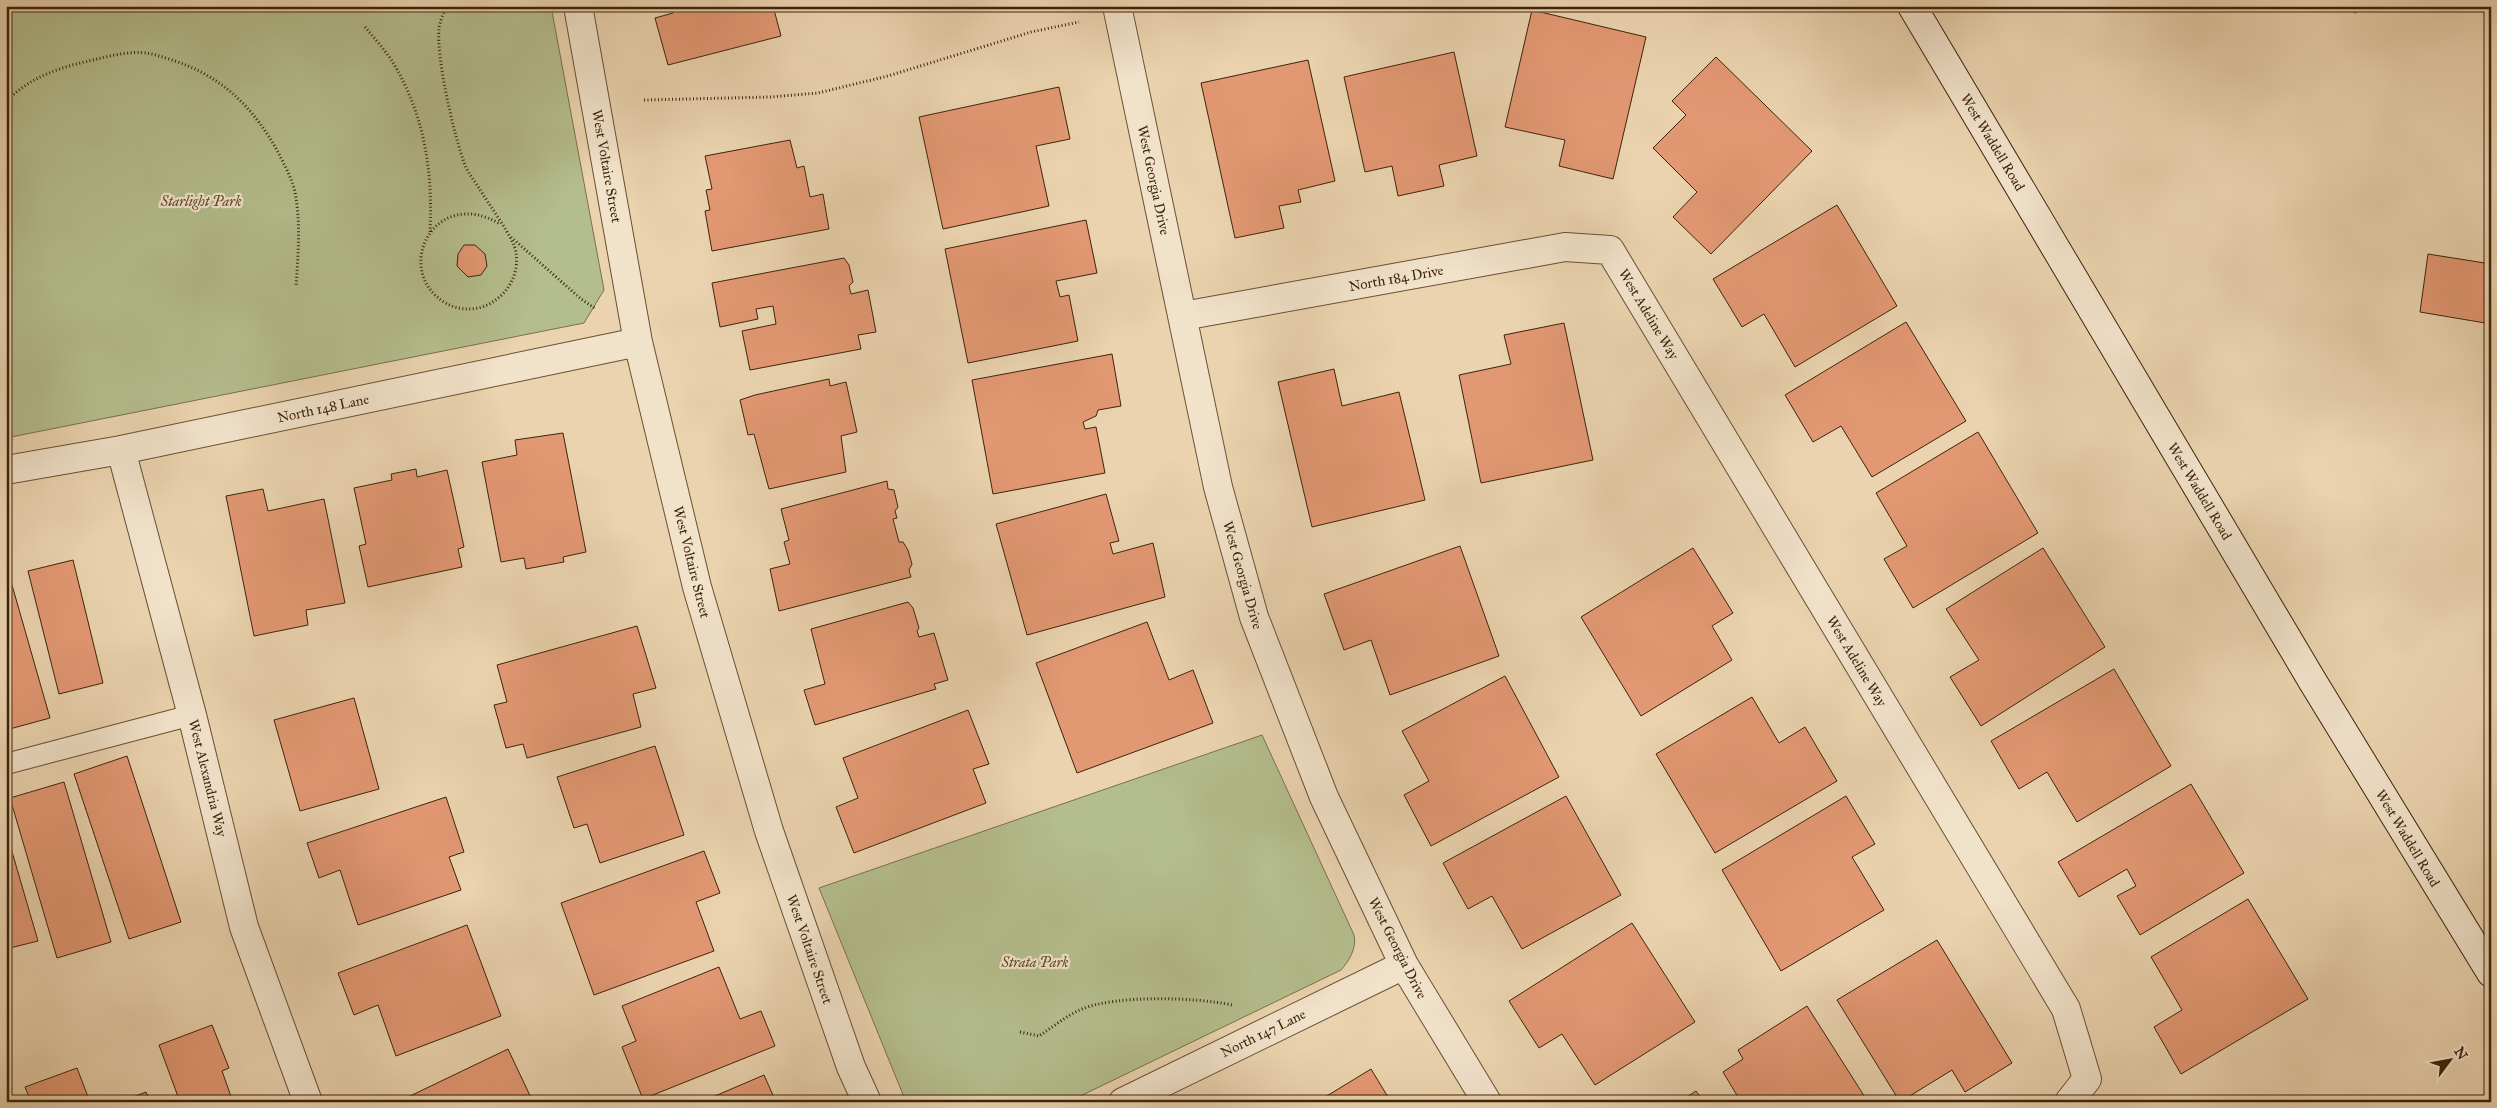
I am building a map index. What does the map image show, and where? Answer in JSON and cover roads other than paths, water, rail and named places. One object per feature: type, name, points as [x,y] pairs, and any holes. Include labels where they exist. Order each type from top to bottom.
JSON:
[{"type":"street","name":"West Voltaire Street","points":[[578,6],[638,342],[697,587],[770,831],[851,1067],[867,1102]]},
{"type":"street","name":"West Georgia Drive","points":[[1118,6],[1218,486],[1254,617],[1324,797],[1404,965],[1486,1102]]},
{"type":"street","name":"West Waddell Road","points":[[1912,6],[2313,682],[2491,973]]},
{"type":"street","name":"North 184 Drive","points":[[1183,316],[1566,247],[1610,250]]},
{"type":"street","name":"West Adeline Way","points":[[1610,250],[2066,1009],[2087,1079],[2069,1102]]},
{"type":"street","name":"North 148 Lane","points":[[6,470],[121,450],[638,342]]},
{"type":"street","name":"West Alexandria Way","points":[[121,450],[192,715],[244,927],[308,1102]]},
{"type":"street","name":"North 147 Lane","points":[[1123,1102],[1404,965]]},
{"type":"lane","points":[[6,764],[192,715]]},
{"type":"park label","name":"Starlight Park","points":[[201,201]]},
{"type":"park label","name":"Strata Park","points":[[1035,962]]}]
